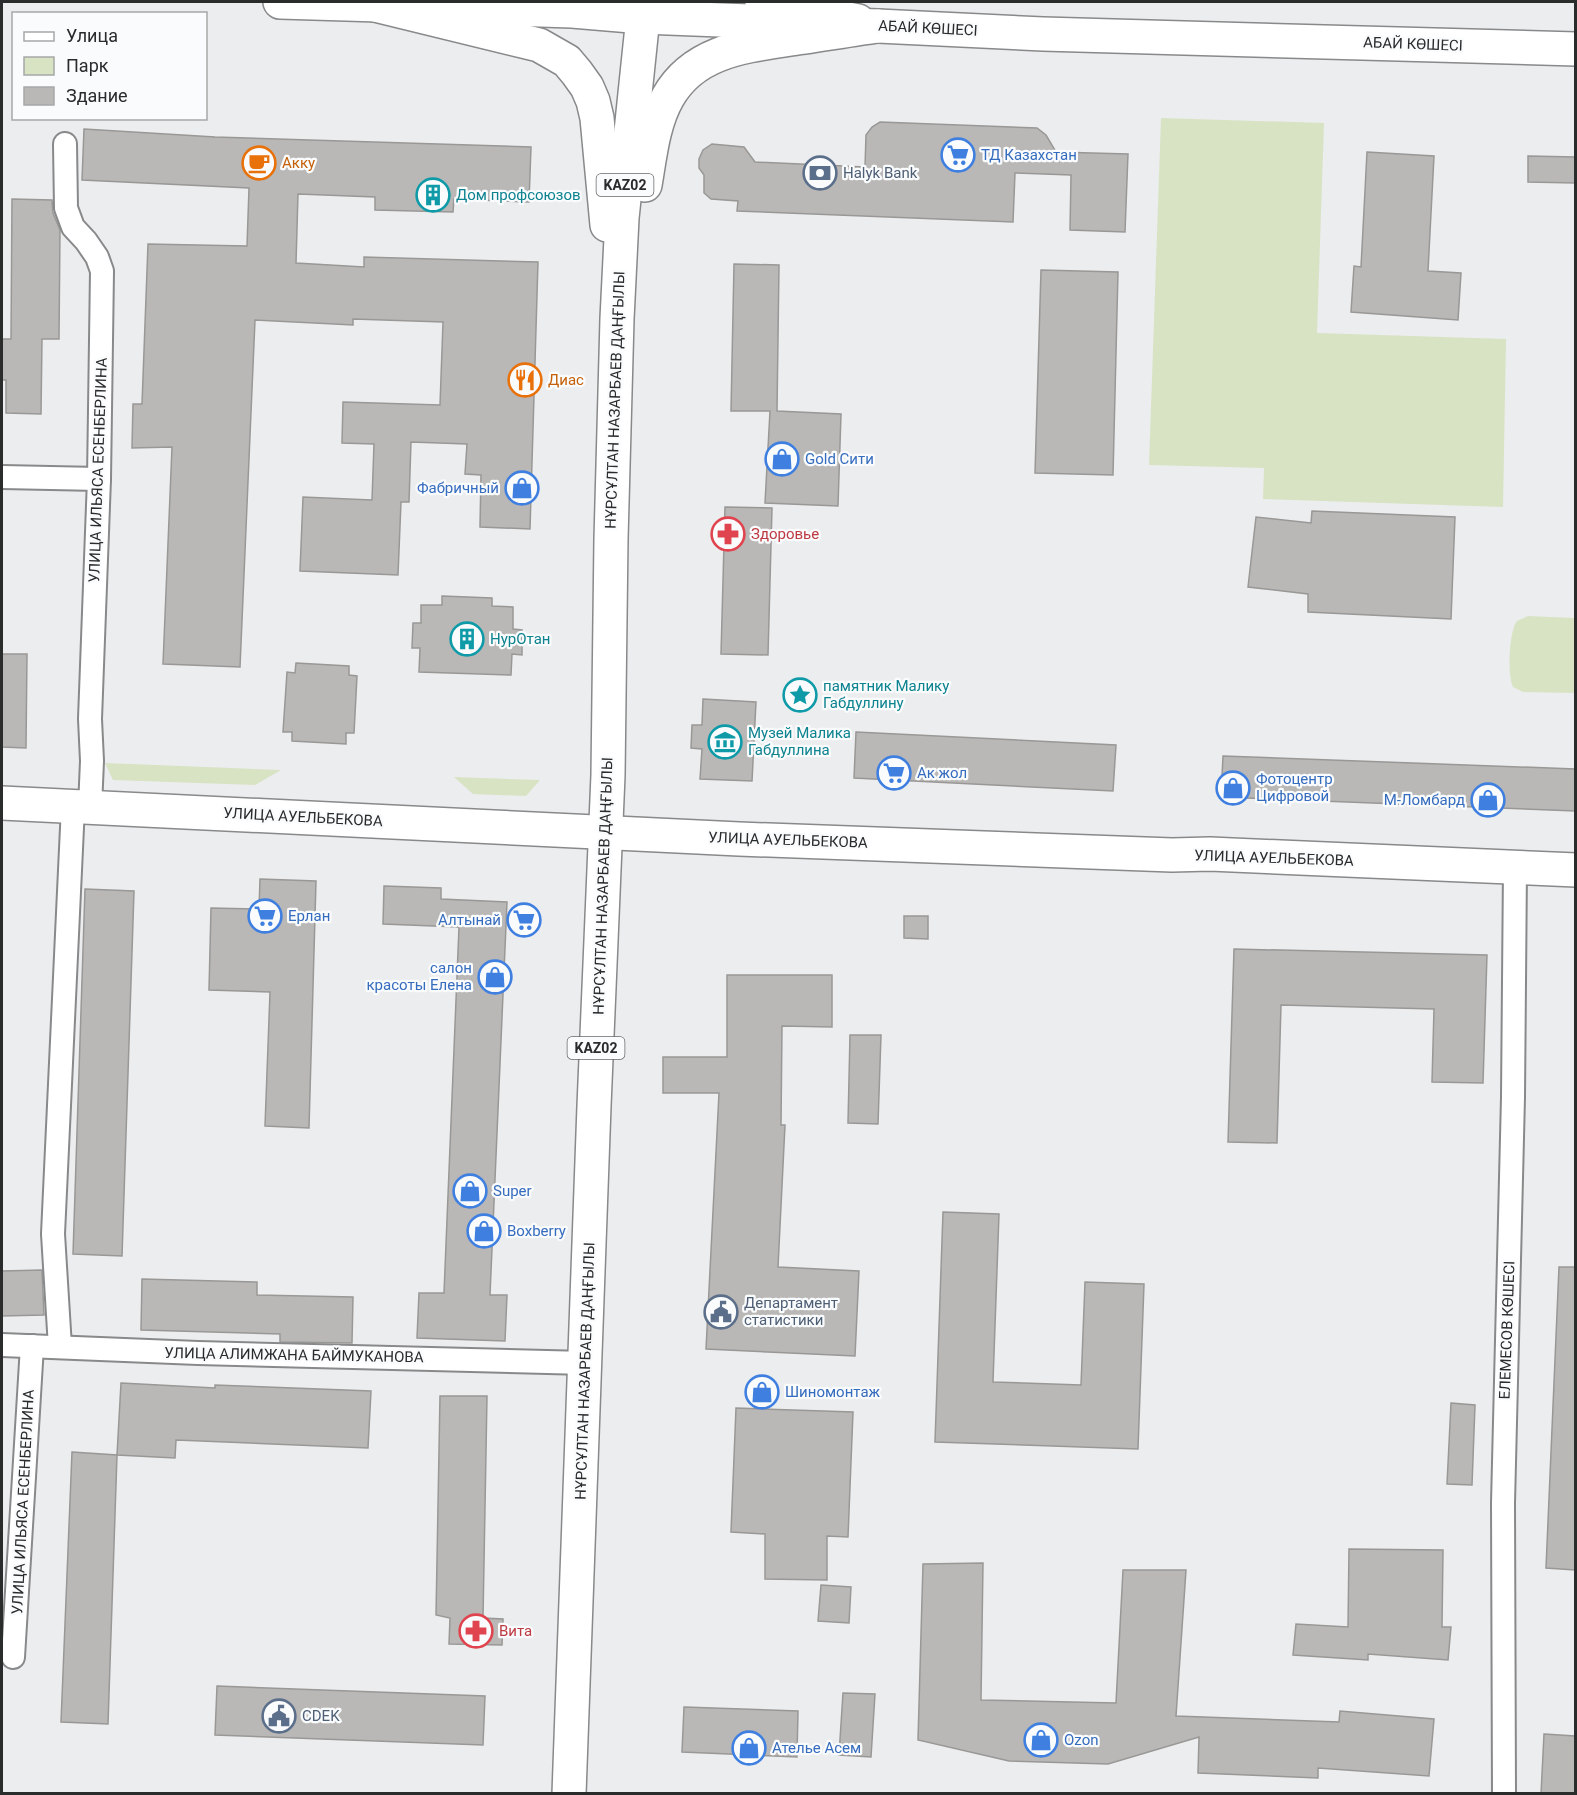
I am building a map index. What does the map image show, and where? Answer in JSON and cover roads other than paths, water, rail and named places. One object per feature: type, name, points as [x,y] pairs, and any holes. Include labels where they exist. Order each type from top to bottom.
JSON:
[{"type":"main road","name":"АБАЙ КӨШЕСІ","points":[[280,2],[384,3],[572,11],[642,7],[878,26],[1043,34],[1575,49]]},
{"type":"main road","points":[[762,2],[878,26]]},
{"type":"main road","points":[[384,3],[540,45],[567,61],[577,73],[587,87],[597,118],[617,319]]},
{"type":"main road","name":"НҰРСҰЛТАН НАЗАРБАЕВ ДАҢҒЫЛЫ","points":[[569,1794],[606,832],[617,319],[622,218],[640,51],[642,7]]},
{"type":"main road","points":[[617,319],[656,129],[667,98],[675,86],[700,62],[735,48],[878,26]]},
{"type":"main road","name":"УЛИЦА АУЕЛЬБЕКОВА","points":[[2,803],[606,832],[1575,870]]},
{"type":"street","name":"УЛИЦА ИЛЬЯСА ЕСЕНБЕРЛИНА","points":[[60,1347],[53,1234],[82,807],[92,761],[90,719],[99,479],[102,271],[97,257],[73,227],[66,208],[65,144]]},
{"type":"street","points":[[2,477],[99,479]]},
{"type":"street","name":"ЕЛЕМЕСОВ КӨШЕСІ","points":[[1504,1794],[1503,1503],[1513,1096],[1515,867]]},
{"type":"street","name":"УЛИЦА АЛИМЖАНА БАЙМУКАНОВА","points":[[2,1345],[198,1353],[586,1363]]},
{"type":"street","name":"УЛИЦА ИЛЬЯСА ЕСЕНБЕРЛИНА","points":[[13,1657],[32,1346]]},
{"type":"place","name":"ТД Казахстан","points":[[958,155]]},
{"type":"place","name":"Акку","points":[[259,163]]},
{"type":"place","name":"Halyk Bank","points":[[820,173]]},
{"type":"place","name":"Дом профсоюзов","points":[[433,195]]},
{"type":"place","name":"Диас","points":[[525,380]]},
{"type":"place","name":"Gold Сити","points":[[782,459]]},
{"type":"place","name":"Фабричный","points":[[522,488]]},
{"type":"place","name":"Здоровье","points":[[728,534]]},
{"type":"place","name":"НурОтан","points":[[467,639]]},
{"type":"place","name":"памятник Малику Габдуллину","points":[[800,695]]},
{"type":"place","name":"Музей Малика Габдуллина","points":[[725,742]]},
{"type":"place","name":"Ак жол","points":[[894,773]]},
{"type":"place","name":"Фотоцентр Цифровой","points":[[1233,788]]},
{"type":"place","name":"М-Ломбард","points":[[1488,800]]},
{"type":"place","name":"Ерлан","points":[[265,916]]},
{"type":"place","name":"Алтынай","points":[[524,920]]},
{"type":"place","name":"салон красоты Елена","points":[[495,977]]},
{"type":"place","name":"Super","points":[[470,1191]]},
{"type":"place","name":"Boxberry","points":[[484,1231]]},
{"type":"place","name":"Департамент статистики","points":[[721,1312]]},
{"type":"place","name":"Шиномонтаж","points":[[762,1392]]},
{"type":"place","name":"Вита","points":[[476,1631]]},
{"type":"place","name":"CDEK","points":[[279,1716]]},
{"type":"place","name":"Ozon","points":[[1041,1740]]},
{"type":"place","name":"Ателье Асем","points":[[749,1748]]}]
